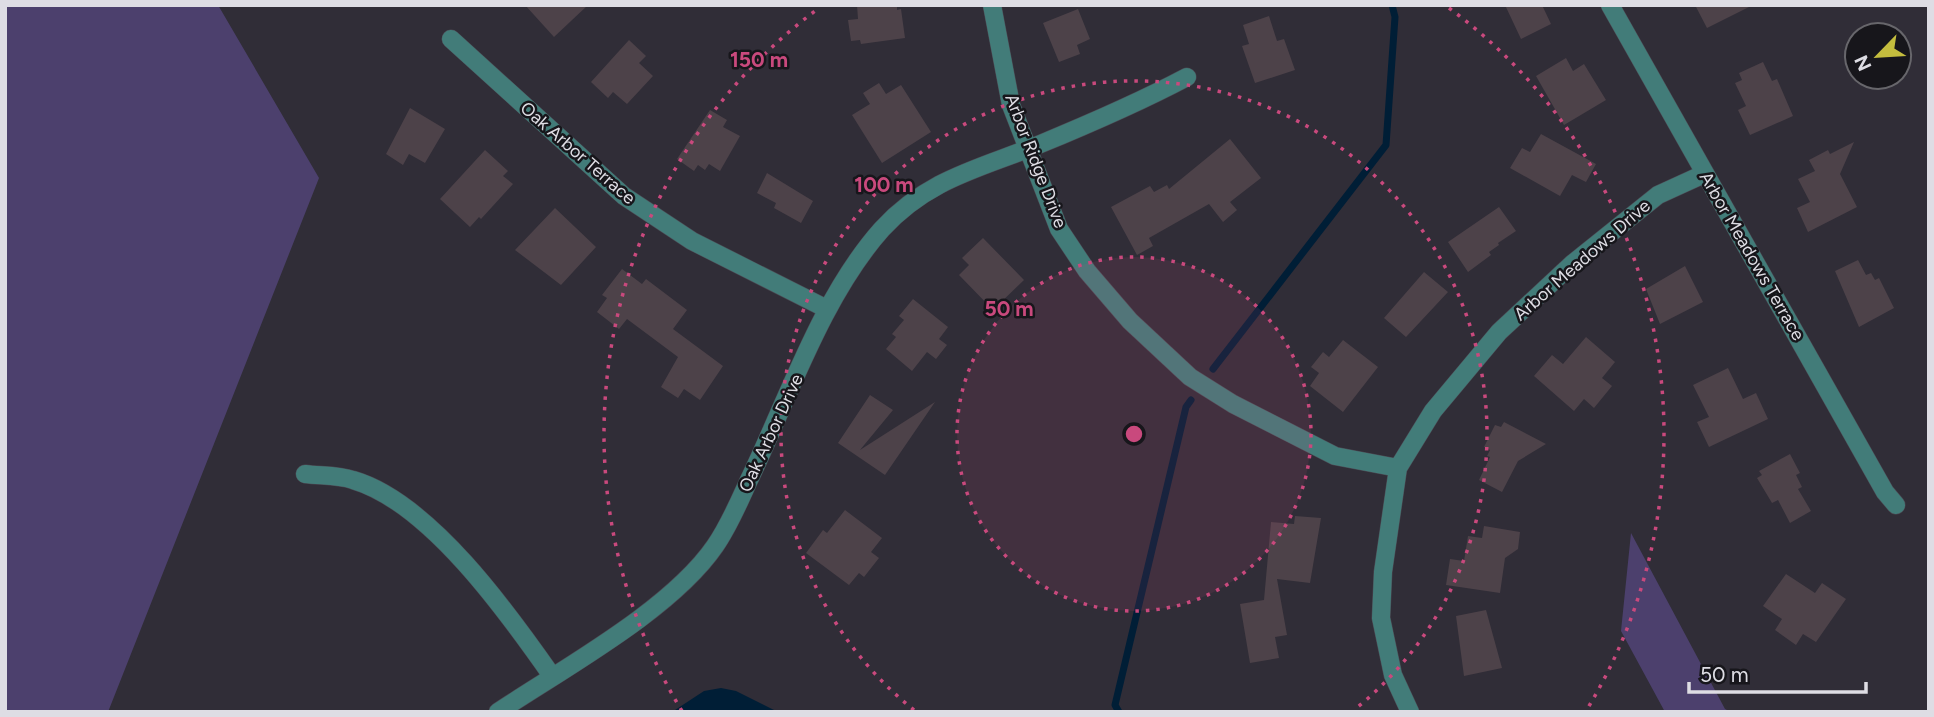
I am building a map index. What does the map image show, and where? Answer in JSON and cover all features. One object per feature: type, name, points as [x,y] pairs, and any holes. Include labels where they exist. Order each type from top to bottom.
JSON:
[{"type":"street","name":"Arbor Ridge Drive","points":[[992,5],[1011,104],[1059,229],[1087,271],[1130,321],[1190,377],[1233,404],[1335,456],[1398,468]]},
{"type":"street","name":"Arbor Meadows Terrace","points":[[1611,5],[1885,492],[1896,505]]},
{"type":"street","name":"Oak Arbor Terrace","points":[[452,39],[624,196],[692,241],[827,309]]},
{"type":"street","name":"Oak Arbor Drive","points":[[498,712],[658,604],[698,569],[735,510],[827,309],[855,263],[883,229],[917,198],[964,170],[1027,149],[1125,109],[1187,77]]},
{"type":"street","name":"Arbor Meadows Drive","points":[[1410,712],[1394,675],[1381,618],[1383,572],[1398,468],[1433,411],[1499,332],[1572,264],[1658,195],[1704,174]]},
{"type":"street","points":[[305,474],[351,479],[372,487],[420,521],[480,579],[552,676]]},
{"type":"shaded area","points":[[5,5],[218,5],[319,178],[108,712],[5,712]]},
{"type":"shaded area","points":[[1631,533],[1725,709],[1731,712],[1665,712],[1621,631]]},
{"type":"water","points":[[721,688],[736,691],[778,712],[672,712],[704,691]]},
{"type":"building","points":[[525,5],[588,5],[554,37]]},
{"type":"building","points":[[857,5],[897,5],[897,10],[901,9],[905,38],[861,44],[860,40],[851,41],[848,20],[858,19]]},
{"type":"building","points":[[1505,5],[1542,5],[1551,24],[1521,39]]},
{"type":"building","points":[[1695,5],[1753,5],[1707,28]]},
{"type":"building","points":[[1078,9],[1090,39],[1077,45],[1080,54],[1059,62],[1043,23]]},
{"type":"building","points":[[1269,16],[1277,41],[1284,39],[1295,70],[1255,83],[1242,46],[1249,44],[1243,25]]},
{"type":"building","points":[[629,40],[646,56],[639,63],[653,76],[627,104],[613,92],[608,98],[591,82]]},
{"type":"building","points":[[1566,58],[1573,71],[1584,64],[1606,100],[1564,125],[1536,76]]},
{"type":"building","points":[[1763,62],[1772,81],[1777,79],[1793,116],[1750,135],[1738,110],[1746,106],[1735,83],[1742,80],[1739,73]]},
{"type":"building","points":[[879,83],[886,94],[901,85],[931,132],[882,163],[852,115],[870,104],[863,93]]},
{"type":"building","points":[[410,108],[445,129],[425,163],[409,154],[403,165],[386,154]]},
{"type":"building","points":[[710,110],[727,120],[723,127],[740,136],[720,171],[709,164],[705,170],[698,165],[694,171],[677,159]]},
{"type":"building","points":[[1541,134],[1596,164],[1586,182],[1572,175],[1560,196],[1510,168],[1522,148],[1530,152]]},
{"type":"building","points":[[1230,139],[1261,178],[1230,202],[1237,210],[1223,222],[1209,204],[1149,238],[1153,246],[1137,255],[1111,207],[1150,186],[1154,192],[1167,185],[1169,189]]},
{"type":"building","points":[[1854,142],[1840,174],[1857,207],[1808,232],[1797,208],[1810,202],[1798,179],[1815,171],[1809,160],[1828,150],[1830,154]]},
{"type":"building","points":[[485,150],[508,171],[503,176],[513,184],[481,219],[479,217],[470,227],[440,199]]},
{"type":"building","points":[[767,173],[813,201],[801,223],[774,208],[776,203],[757,193]]},
{"type":"building","points":[[1499,207],[1516,231],[1498,243],[1499,245],[1489,252],[1491,255],[1468,272],[1448,242]]},
{"type":"building","points":[[555,208],[596,247],[561,285],[515,250]]},
{"type":"building","points":[[983,238],[1024,280],[993,310],[959,275],[969,265],[962,258]]},
{"type":"building","points":[[1858,260],[1866,275],[1871,273],[1875,280],[1879,278],[1894,308],[1859,327],[1835,271]]},
{"type":"building","points":[[1685,266],[1703,302],[1660,324],[1646,289]]},
{"type":"building","points":[[622,269],[642,284],[646,279],[687,310],[673,329],[723,366],[700,400],[684,389],[678,398],[661,387],[678,357],[627,319],[619,329],[597,312],[607,298],[602,295]]},
{"type":"building","points":[[1424,272],[1448,292],[1406,337],[1384,318]]},
{"type":"building","points":[[913,299],[948,327],[939,339],[947,345],[936,359],[927,352],[912,371],[886,349],[896,337],[892,334],[904,320],[899,316]]},
{"type":"building","points":[[1586,337],[1615,362],[1602,378],[1612,386],[1594,408],[1584,399],[1574,411],[1534,376],[1552,355],[1563,364]]},
{"type":"building","points":[[1343,340],[1378,367],[1343,412],[1310,386],[1319,373],[1311,367],[1323,352],[1329,357]]},
{"type":"building","points":[[1728,368],[1743,399],[1756,393],[1768,419],[1709,447],[1697,422],[1709,417],[1693,385]]},
{"type":"building","points":[[870,395],[893,410],[860,450],[935,402],[885,475],[838,443]]},
{"type":"building","points":[[1504,422],[1546,444],[1518,461],[1502,492],[1479,480],[1490,457],[1487,456],[1490,450],[1484,447],[1495,425],[1501,427]]},
{"type":"building","points":[[1790,454],[1800,473],[1796,475],[1802,487],[1798,489],[1811,511],[1790,523],[1778,500],[1772,503],[1757,478],[1762,475],[1759,471]]},
{"type":"building","points":[[845,510],[882,538],[871,552],[879,558],[864,577],[859,573],[849,585],[806,553],[823,530],[827,533]]},
{"type":"building","points":[[1295,516],[1321,518],[1310,583],[1277,579],[1287,635],[1275,637],[1279,658],[1250,663],[1240,604],[1264,600],[1271,522],[1294,524]]},
{"type":"building","points":[[1484,526],[1520,532],[1518,549],[1505,558],[1500,593],[1446,585],[1450,559],[1464,561],[1468,536],[1482,538]]},
{"type":"building","points":[[1786,574],[1815,593],[1822,583],[1846,599],[1816,642],[1803,634],[1796,645],[1775,630],[1782,619],[1763,606]]},
{"type":"building","points":[[1486,610],[1502,668],[1464,676],[1456,616]]},
{"type":"waterway","points":[[1213,369],[1386,145],[1395,17],[1392,5]]},
{"type":"waterway","points":[[1119,712],[1115,705],[1186,407],[1191,400]]}]
